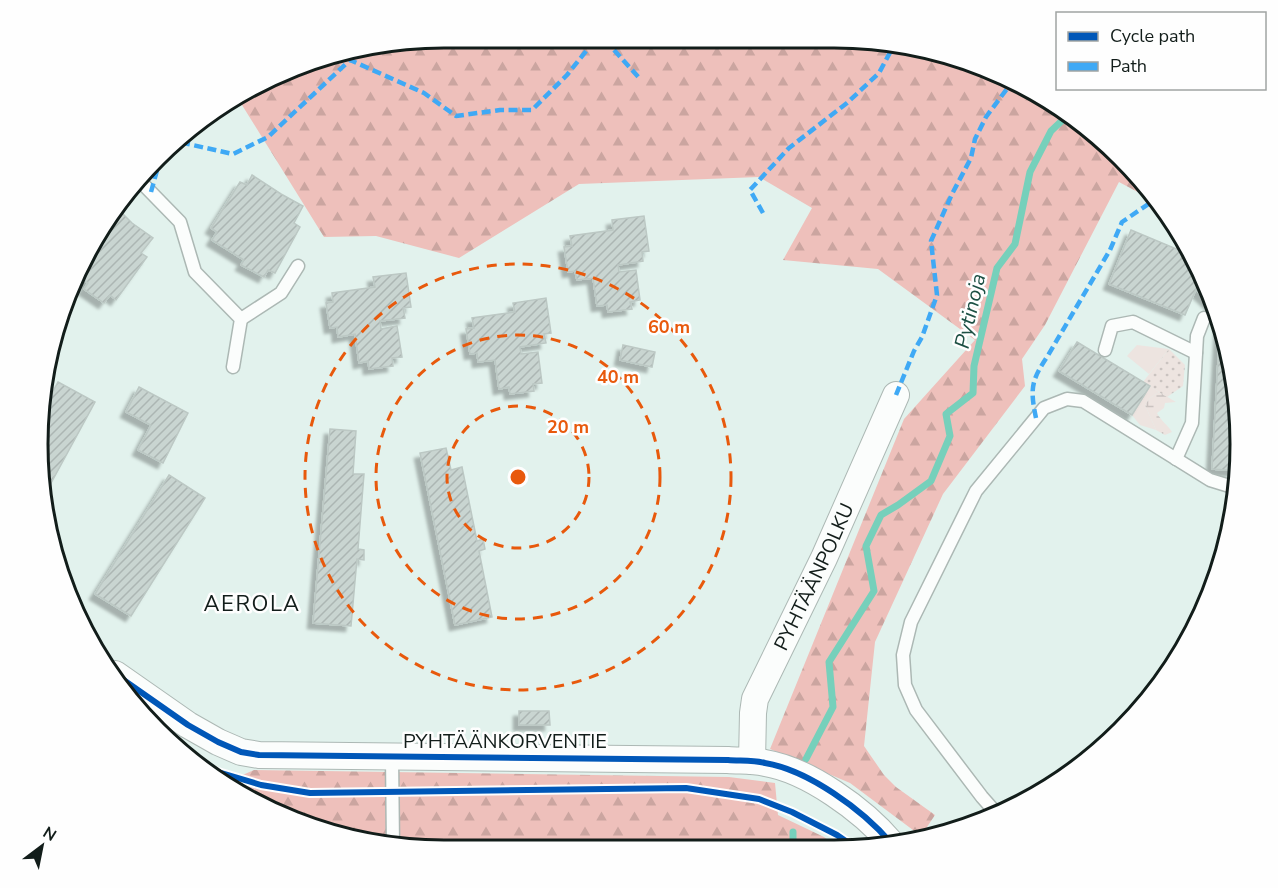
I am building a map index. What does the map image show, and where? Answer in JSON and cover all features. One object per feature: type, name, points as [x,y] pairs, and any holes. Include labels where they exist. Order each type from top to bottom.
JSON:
[{"type":"street","name":"PYHTÄÄNPOLKU","points":[[752,761],[755,699],[824,558],[896,395]]},
{"type":"street","name":"PYHTÄÄNKORVENTIE","points":[[129,684],[188,725],[218,742],[241,752],[259,755],[764,762],[811,780],[842,798],[866,817],[885,837]]},
{"type":"lane","points":[[144,185],[180,222],[195,272],[241,320]]},
{"type":"lane","points":[[233,367],[241,320],[281,293],[298,266]]},
{"type":"lane","points":[[1176,459],[1192,423],[1197,336],[1204,318]]},
{"type":"lane","points":[[1105,350],[1112,326],[1133,322],[1196,353]]},
{"type":"lane","points":[[991,807],[916,710],[905,685],[903,655],[911,622],[976,490],[1044,408],[1067,399],[1083,401],[1210,480],[1228,485]]},
{"type":"lane","points":[[392,757],[393,837]]},
{"type":"green space","points":[[444,48],[834,48],[886,51],[936,61],[986,78],[1009,89],[1032,101],[1075,130],[1114,164],[1140,193],[1119,182],[1045,325],[1022,359],[1025,386],[943,494],[875,642],[864,746],[884,775],[896,787],[935,815],[926,829],[915,831],[850,783],[770,749],[904,419],[975,340],[878,269],[783,260],[812,208],[759,177],[579,184],[459,258],[376,236],[324,237],[241,104],[292,78],[317,69],[342,61],[392,51]]},
{"type":"green space","points":[[1137,345],[1169,349],[1149,374],[1127,356]]},
{"type":"green space","points":[[1169,349],[1185,365],[1183,386],[1167,397],[1143,382]]},
{"type":"green space","points":[[1150,386],[1159,392],[1145,405],[1156,430],[1140,425],[1132,415]]},
{"type":"green space","points":[[1159,392],[1176,402],[1165,403],[1164,408],[1157,413],[1172,432],[1165,435],[1156,430],[1145,405]]},
{"type":"green space","points":[[254,770],[729,777],[775,783],[778,815],[828,840],[444,840],[392,837],[342,827],[292,810],[233,779]]},
{"type":"building","points":[[252,175],[303,206],[294,223],[300,227],[275,273],[268,270],[264,277],[241,265],[244,260],[212,240],[217,232],[211,228],[240,182],[247,185]]},
{"type":"building","points":[[122,214],[153,238],[141,253],[147,257],[116,300],[110,295],[104,303],[84,289],[88,283],[84,280],[89,269]]},
{"type":"building","points":[[644,216],[649,251],[642,252],[643,261],[618,265],[619,272],[636,270],[640,300],[630,302],[632,309],[608,312],[607,305],[597,306],[593,278],[577,280],[575,271],[568,272],[564,247],[572,246],[570,236],[613,230],[612,220]]},
{"type":"building","points":[[1131,230],[1179,250],[1197,286],[1185,315],[1109,284]]},
{"type":"building","points":[[406,273],[411,307],[403,308],[405,318],[380,321],[381,329],[397,326],[402,357],[392,358],[393,366],[369,369],[368,361],[359,363],[355,334],[338,337],[337,327],[330,328],[326,303],[333,302],[332,293],[375,287],[373,277]]},
{"type":"building","points":[[546,298],[551,333],[544,334],[546,343],[520,347],[521,354],[538,352],[542,383],[533,384],[534,391],[510,394],[509,387],[499,389],[495,360],[478,362],[477,353],[470,354],[466,329],[474,328],[472,318],[515,312],[513,303]]},
{"type":"building","points":[[1077,342],[1150,386],[1132,415],[1059,371]]},
{"type":"building","points":[[623,345],[655,352],[652,367],[620,360]]},
{"type":"building","points":[[1219,350],[1227,392],[1229,470],[1212,469]]},
{"type":"building","points":[[58,382],[95,402],[50,485],[48,444],[51,396]]},
{"type":"building","points":[[139,387],[188,413],[163,463],[138,450],[151,425],[126,412]]},
{"type":"building","points":[[330,429],[356,431],[353,474],[364,474],[358,549],[364,550],[364,560],[357,559],[351,626],[313,623]]},
{"type":"building","points":[[446,448],[451,470],[462,467],[477,541],[483,539],[485,549],[479,551],[492,617],[455,625],[420,453]]},
{"type":"building","points":[[169,475],[205,498],[131,616],[95,594]]},
{"type":"building","points":[[519,711],[549,711],[550,725],[519,725]]},
{"type":"waterway","name":"Pytinoja","points":[[806,759],[833,707],[829,662],[874,591],[866,546],[881,515],[931,481],[950,436],[946,414],[973,393],[974,366],[997,268],[1015,244],[1030,172],[1051,131],[1062,121]]},
{"type":"waterway","points":[[793,832],[793,840]]},
{"type":"marked path","points":[[186,144],[233,154],[268,137],[350,60],[424,93],[456,116],[500,110],[532,110],[567,75],[589,48]]},
{"type":"marked path","points":[[612,48],[641,80]]},
{"type":"marked path","points":[[763,213],[750,190],[789,148],[847,103],[879,73],[890,52]]},
{"type":"marked path","points":[[896,395],[922,337],[937,295],[931,241],[971,158],[975,139],[986,117],[1007,88]]},
{"type":"marked path","points":[[151,192],[157,172]]},
{"type":"marked path","points":[[1036,418],[1033,386],[1038,373],[1110,250],[1122,222],[1149,204]]},
{"type":"cycle path","points":[[129,684],[188,725],[218,742],[241,752],[259,755],[728,760],[765,763],[799,774],[834,793],[885,837]]},
{"type":"cycle path","points":[[226,775],[261,785],[310,793],[686,788],[759,799],[792,812],[844,840]]},
{"type":"district","name":"AEROLA","points":[[252,604]]}]
